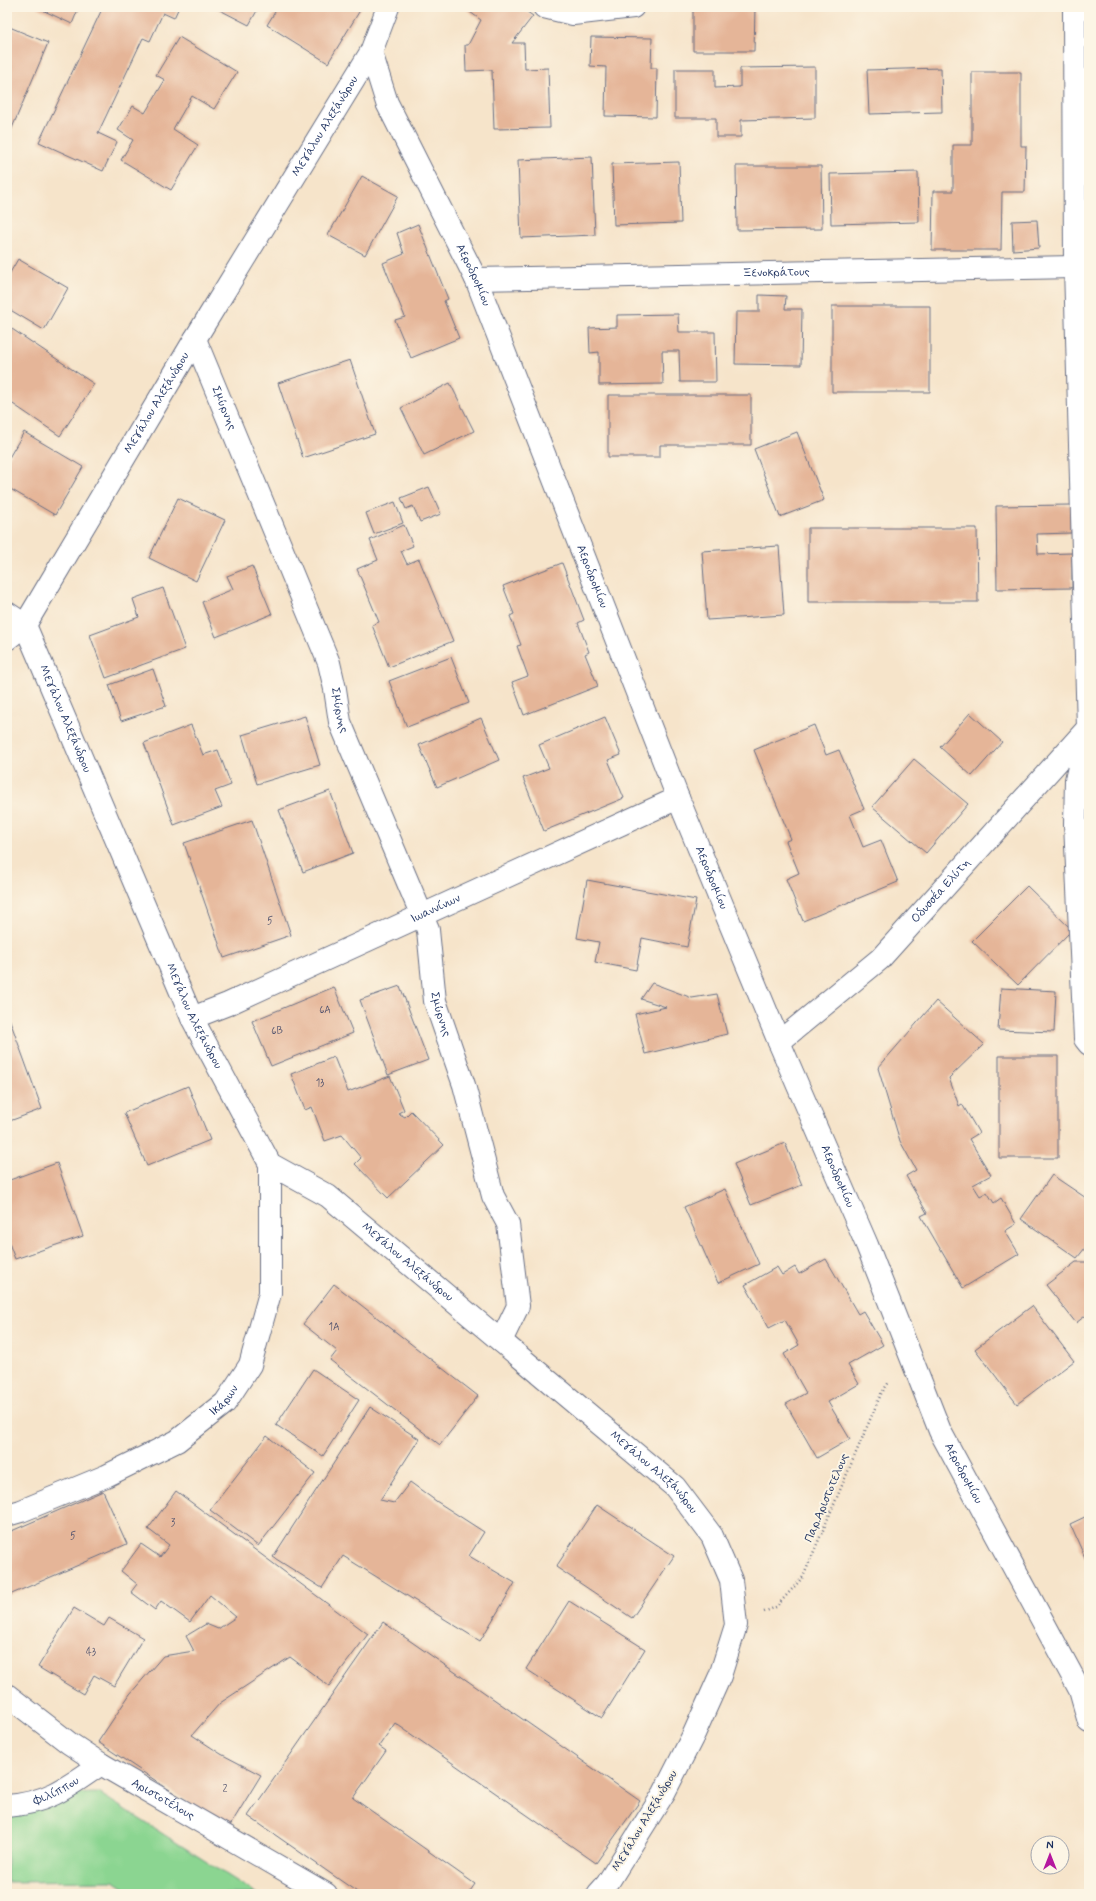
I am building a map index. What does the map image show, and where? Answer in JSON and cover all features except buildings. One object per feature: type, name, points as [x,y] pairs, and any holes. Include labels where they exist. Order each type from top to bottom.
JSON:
[{"type":"street","name":"Μεγάλου Αλεξάνδρου","points":[[388,7],[371,52],[195,339],[25,625],[192,1018],[270,1164],[328,1196],[675,1487],[712,1536],[731,1580],[736,1624],[720,1676],[693,1736],[664,1793],[607,1884],[598,1894]]},
{"type":"street","points":[[544,7],[573,14],[633,7]]},
{"type":"street","points":[[1074,7],[1075,267],[1089,727],[1076,780],[1075,824],[1085,1039],[1089,1044]]},
{"type":"street","name":"Αεροδρομίου","points":[[371,52],[387,103],[476,279],[678,798],[779,1042],[867,1245],[940,1431],[1084,1693],[1089,1722]]},
{"type":"street","name":"Ξενοκράτους","points":[[476,279],[1075,267]]},
{"type":"street","name":"Σμύρνης","points":[[195,339],[329,663],[340,722],[428,930],[434,1001],[464,1085],[493,1196],[508,1224],[518,1306],[501,1341]]},
{"type":"street","points":[[7,613],[25,625],[7,639]]},
{"type":"street","name":"Οδυσσέα Ελύτη","points":[[779,1042],[880,959],[1089,727]]},
{"type":"street","name":"Ιωαννίνων","points":[[192,1018],[228,1004],[423,916],[678,798]]},
{"type":"street","name":"Ικάρων","points":[[7,1515],[106,1476],[177,1440],[225,1403],[250,1365],[270,1293],[270,1164]]},
{"type":"street","name":"Αριστοτέλους","points":[[7,1695],[69,1742],[101,1764],[326,1894]]},
{"type":"street","name":"Φιλίππου","points":[[7,1806],[24,1805],[57,1794],[101,1764]]},
{"type":"path","name":"Παρ.Αριστοτελους","points":[[736,1624],[776,1607],[803,1577],[881,1394],[910,1354]]},
{"type":"green space","points":[[99,1793],[257,1894],[134,1894],[114,1881],[7,1882],[7,1806],[57,1794]]}]
